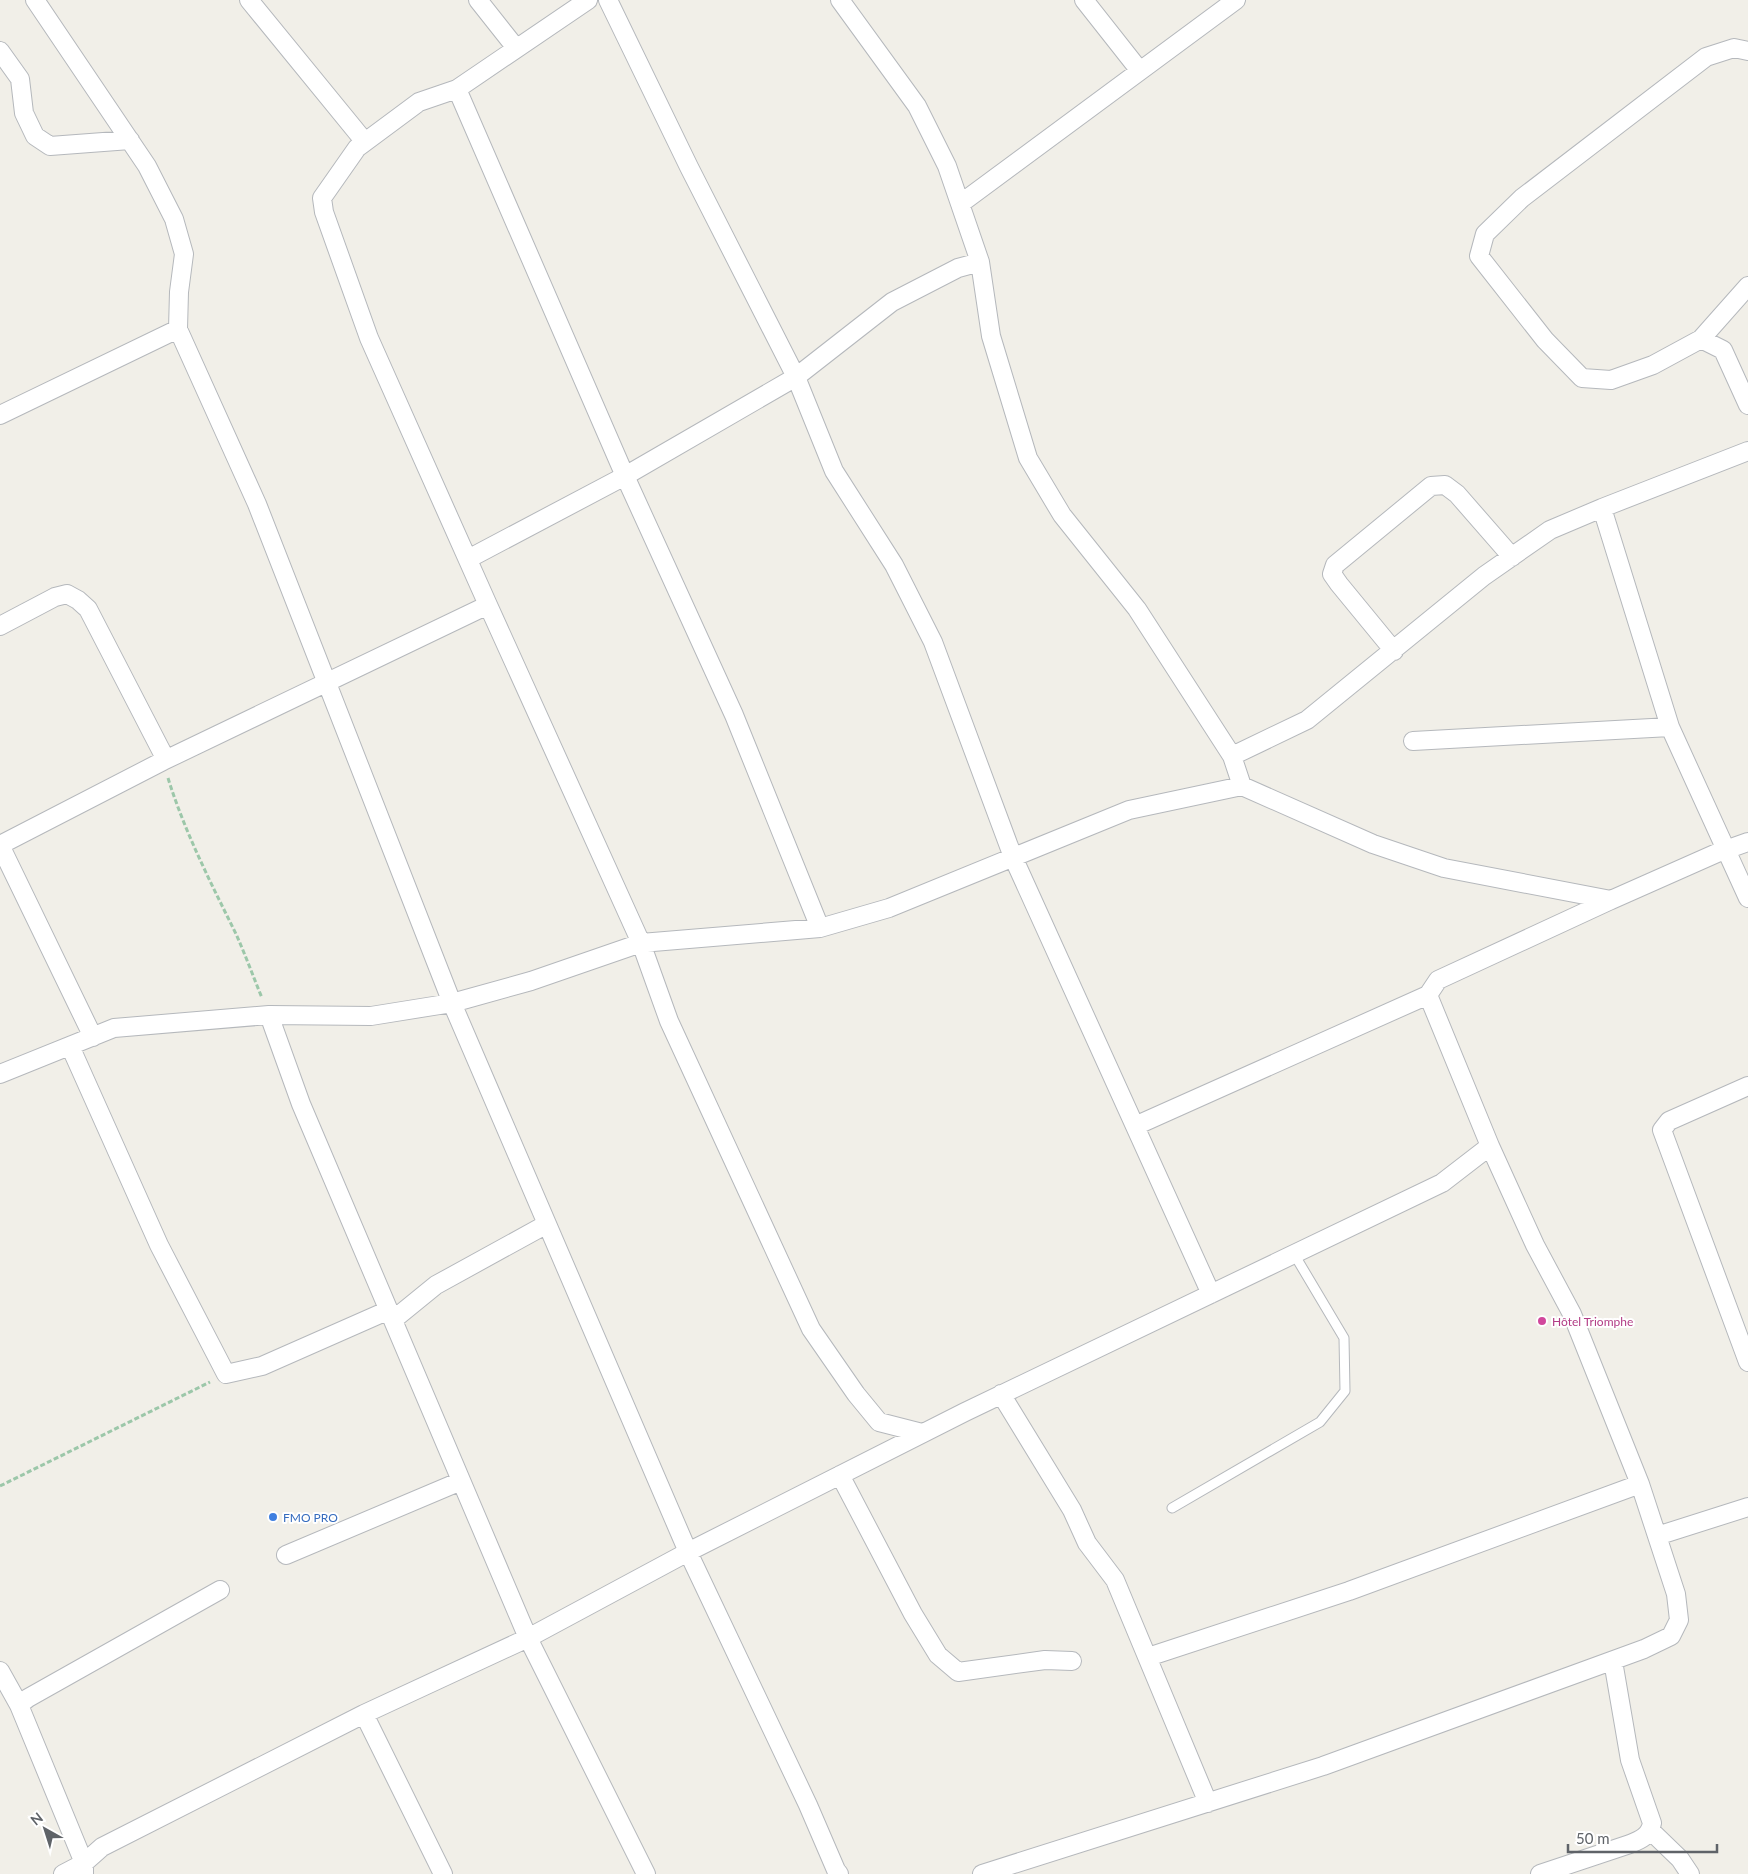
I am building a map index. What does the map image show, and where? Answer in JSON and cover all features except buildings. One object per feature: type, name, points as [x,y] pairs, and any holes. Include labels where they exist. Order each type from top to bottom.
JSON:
[{"type":"street","points":[[35,0],[130,140],[174,219],[184,254],[179,292],[178,329],[257,504],[452,1003],[688,1552],[839,1874]]},
{"type":"street","points":[[248,0],[365,142]]},
{"type":"street","points":[[478,0],[516,48]]},
{"type":"street","points":[[588,0],[457,89],[419,102],[357,148],[322,198],[324,212],[369,338],[641,943],[669,1021],[811,1329],[856,1394],[879,1422],[922,1433]]},
{"type":"street","points":[[608,0],[689,167],[796,377],[834,471],[894,566],[933,642],[1013,857],[1212,1294]]},
{"type":"street","points":[[840,0],[918,106],[947,166],[980,262],[991,336],[1028,458],[1062,515],[1137,609],[1232,756],[1242,786]]},
{"type":"street","points":[[1084,0],[1140,71]]},
{"type":"street","points":[[960,204],[1236,0]]},
{"type":"street","points":[[1748,50],[1734,48],[1706,57],[1522,198],[1484,234],[1479,256],[1545,340],[1582,378],[1611,380],[1653,365],[1701,339],[1748,286]]},
{"type":"street","points":[[0,52],[20,79],[24,113],[35,136],[50,146],[130,140]]},
{"type":"street","points":[[457,89],[625,476],[734,715],[820,928]]},
{"type":"street","points":[[468,559],[625,476],[796,377],[892,302],[958,268],[980,262]]},
{"type":"street","points":[[0,415],[178,329]]},
{"type":"street","points":[[1701,339],[1723,350],[1748,405]]},
{"type":"street","points":[[1232,756],[1307,720],[1484,576],[1550,530],[1748,451]]},
{"type":"street","points":[[1394,651],[1332,574],[1335,565],[1431,486],[1445,485],[1457,494],[1512,557]]},
{"type":"street","points":[[1602,508],[1670,727],[1748,898]]},
{"type":"street","points":[[0,626],[55,597],[67,594],[78,600],[88,609],[164,756],[163,761]]},
{"type":"street","points":[[93,1036],[0,845],[163,761],[488,605]]},
{"type":"street","points":[[1413,741],[1670,727]]},
{"type":"street","points":[[0,1074],[114,1028],[269,1015],[371,1016],[452,1003],[531,981],[641,943],[820,928],[889,908],[1130,810],[1242,786],[1373,844],[1444,868],[1611,900]]},
{"type":"street","points":[[1135,1126],[1428,996],[1438,980],[1611,900],[1748,842]]},
{"type":"street","points":[[982,1874],[1323,1766],[1644,1649],[1671,1636],[1679,1620],[1676,1594],[1640,1484],[1572,1314],[1535,1245],[1490,1146],[1428,996]]},
{"type":"street","points":[[269,1015],[301,1104],[528,1638],[646,1874]]},
{"type":"street","points":[[70,1046],[159,1245],[226,1374],[262,1366],[391,1315],[436,1285],[484,1257],[547,1224]]},
{"type":"street","points":[[1748,1086],[1669,1121],[1662,1130],[1748,1362]]},
{"type":"street","points":[[63,1874],[84,1868],[102,1847],[364,1714],[528,1638],[688,1552],[922,1433],[1442,1183],[1490,1146]]},
{"type":"street","points":[[1001,1394],[1072,1510],[1087,1543],[1116,1580],[1208,1803]]},
{"type":"street","points":[[840,1475],[913,1614],[938,1655],[958,1672],[1046,1660],[1072,1660]]},
{"type":"street","points":[[286,1555],[461,1481]]},
{"type":"street","points":[[1148,1657],[1349,1591],[1640,1484]]},
{"type":"street","points":[[1657,1536],[1748,1507]]},
{"type":"street","points":[[11,1699],[28,1698],[220,1590]]},
{"type":"street","points":[[1540,1874],[1630,1844],[1644,1838],[1651,1830],[1652,1823],[1630,1760],[1613,1660]]},
{"type":"street","points":[[0,1671],[84,1868]]},
{"type":"street","points":[[364,1714],[444,1874]]},
{"type":"street","points":[[1651,1830],[1680,1859],[1690,1874]]},
{"type":"lane","points":[[1172,1508],[1320,1422],[1344,1391],[1344,1338],[1294,1254]]},
{"type":"path","points":[[163,761],[174,797],[197,855],[237,936],[269,1015]]},
{"type":"path","points":[[0,1486],[226,1374]]},
{"type":"place","name":"Hôtel Triomphe","points":[[1542,1321]]},
{"type":"place","name":"FMO PRO","points":[[273,1517]]}]
